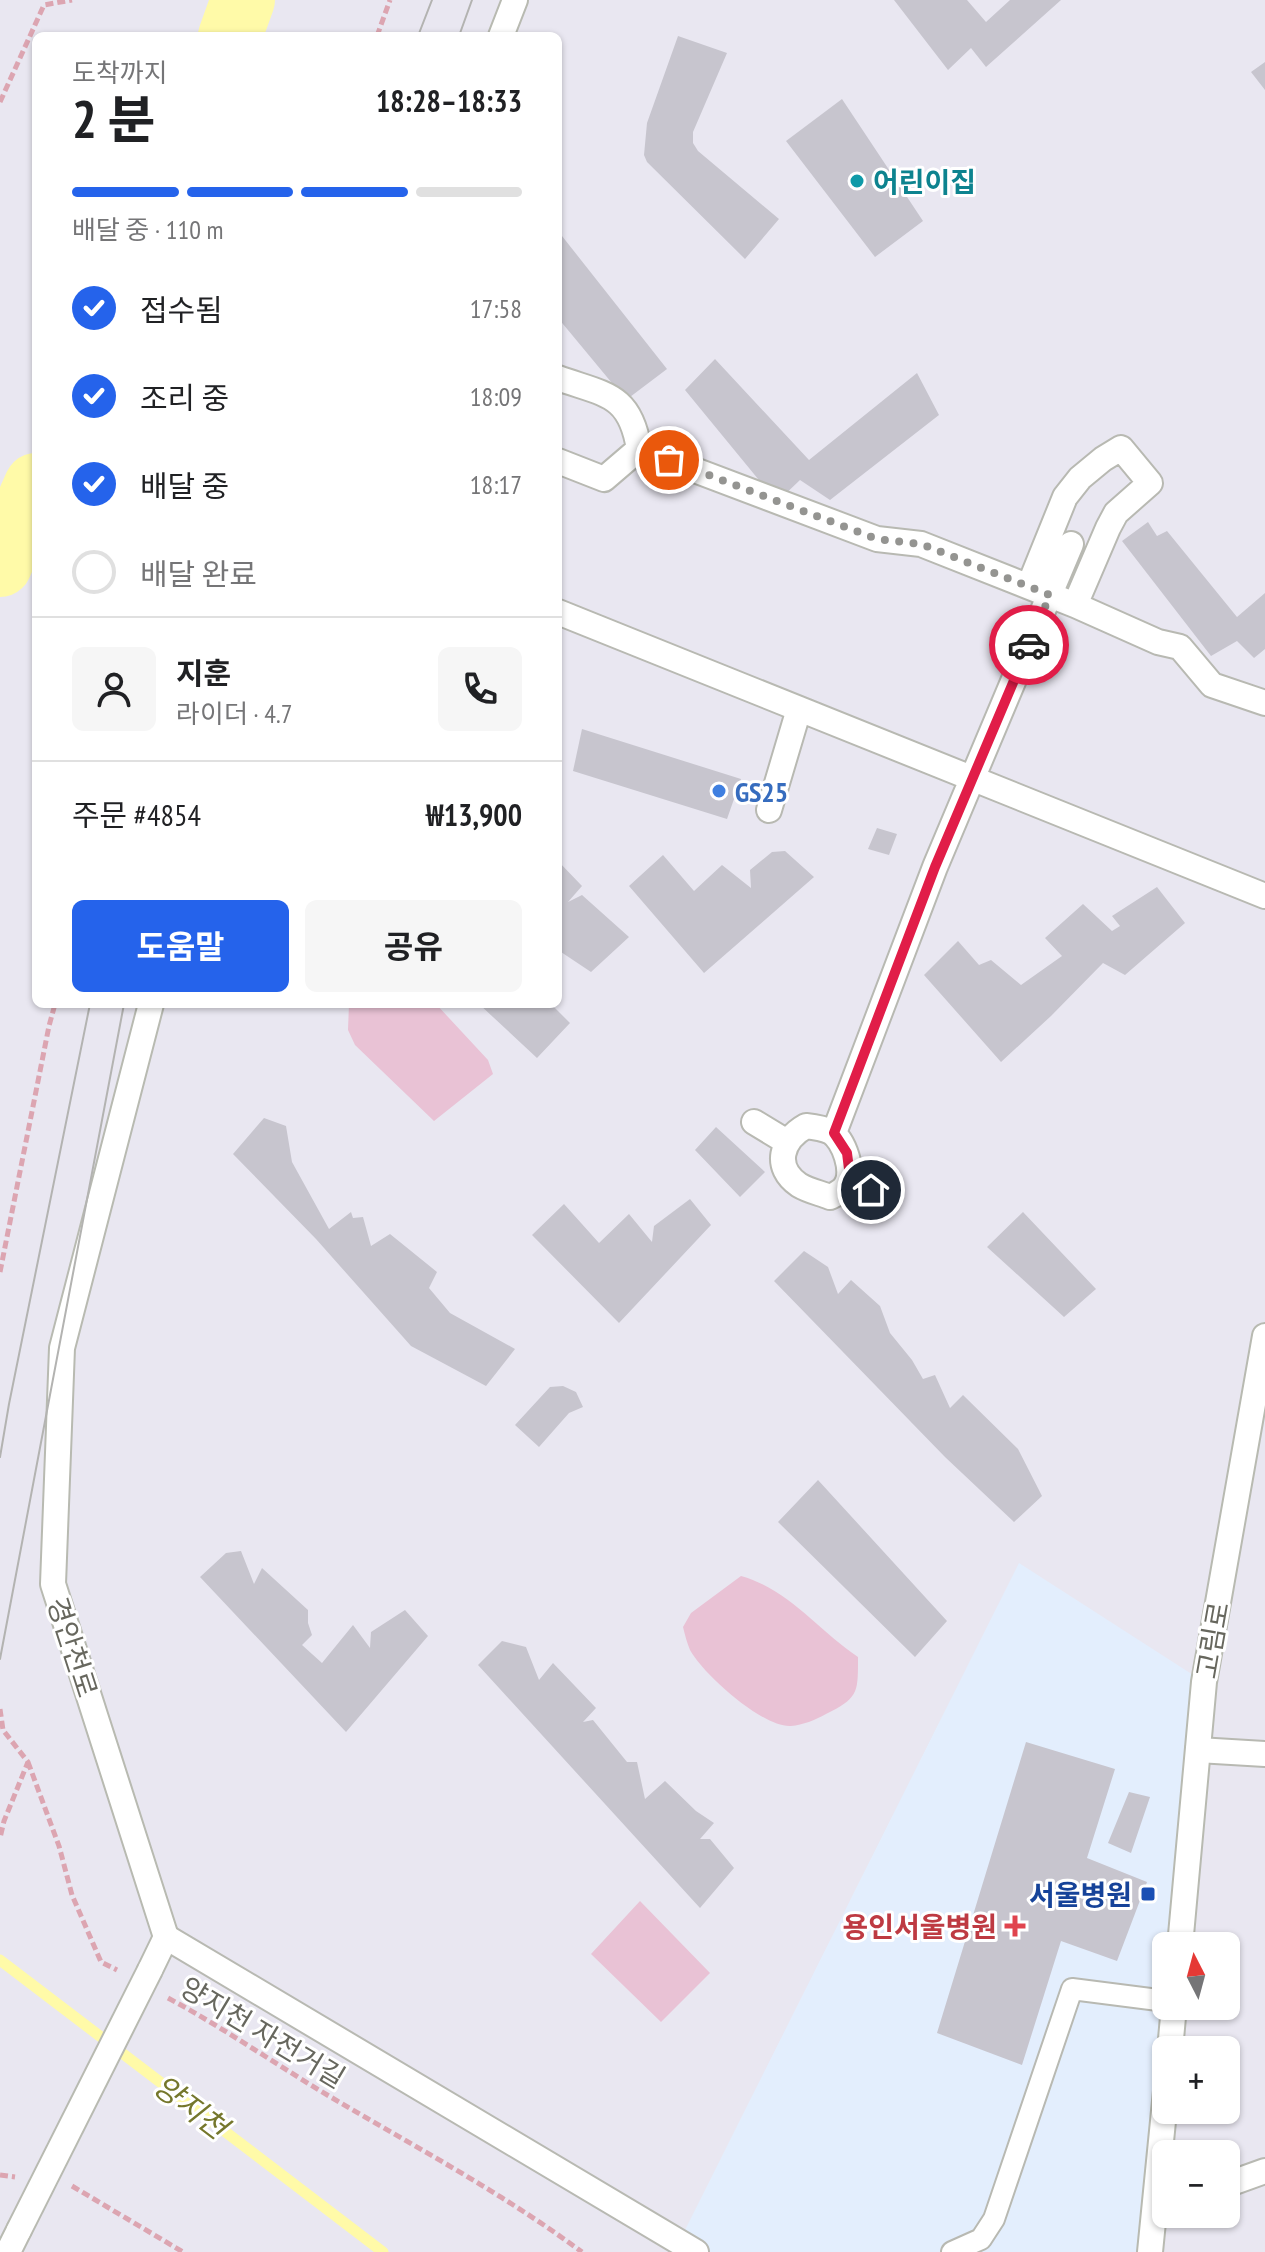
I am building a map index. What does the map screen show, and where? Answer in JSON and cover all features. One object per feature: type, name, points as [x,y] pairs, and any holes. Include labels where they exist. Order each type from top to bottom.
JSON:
[{"type":"street","points":[[503,32],[515,0]]},
{"type":"street","points":[[562,379],[617,400],[633,421],[639,449]]},
{"type":"street","points":[[834,1133],[935,867],[973,779],[1039,591],[1065,497],[1080,478],[1121,448],[1150,483],[1116,513],[1075,605]]},
{"type":"street","points":[[562,463],[604,479],[639,449]]},
{"type":"street","points":[[639,449],[877,539],[921,544],[1075,605],[1158,642],[1180,647],[1212,685],[1265,703]]},
{"type":"street","points":[[1039,591],[1071,544]]},
{"type":"street","points":[[562,614],[1265,896]]},
{"type":"street","points":[[769,810],[799,709]]},
{"type":"street","name":"경안천로","points":[[150,1008],[62,1348],[53,1584],[166,1937]]},
{"type":"street","points":[[754,1122],[787,1142]]},
{"type":"street","points":[[806,1126],[834,1133],[860,1183],[846,1186],[830,1197],[802,1187],[793,1180],[782,1159],[787,1142],[806,1126]]},
{"type":"street","name":"고림로","points":[[1181,1932],[1204,1682],[1260,1386],[1265,1336]]},
{"type":"street","points":[[1198,1750],[1263,1759]]},
{"type":"street","points":[[14,2241],[166,1937],[696,2252]]},
{"type":"street","points":[[1240,2180],[1265,2171]]},
{"type":"street","points":[[1150,2252],[1155,2228]]},
{"type":"lane","points":[[952,2252],[981,2239],[994,2219],[1072,1989],[1152,1999]]},
{"type":"path","points":[[0,102],[44,5],[72,0]]},
{"type":"path","points":[[378,32],[390,0]]},
{"type":"path","points":[[0,1272],[54,1008]]},
{"type":"path","name":"양지천 자전거길","points":[[0,1709],[3,1730],[28,1762],[59,1846],[72,1895],[101,1962],[145,1979],[327,2094],[501,2197],[582,2252]]},
{"type":"path","points":[[0,1838],[28,1762]]},
{"type":"path","points":[[0,2175],[27,2179]]},
{"type":"path","points":[[68,2184],[183,2252]]},
{"type":"shaded area","points":[[349,1008],[440,1008],[488,1060],[493,1074],[434,1121],[355,1045],[348,1030]]},
{"type":"shaded area","points":[[1019,1563],[1204,1682],[1179,1932],[1152,1932],[1152,2020],[1166,2020],[1166,2036],[1152,2036],[1152,2124],[1161,2124],[1159,2140],[1152,2140],[1152,2211],[1148,2252],[696,2252],[679,2242]]},
{"type":"shaded area","points":[[741,1576],[788,1600],[858,1657],[857,1686],[851,1698],[804,1723],[791,1726],[779,1724],[750,1709],[707,1672],[690,1650],[683,1627],[691,1613]]},
{"type":"shaded area","points":[[640,1901],[710,1973],[661,2022],[591,1954]]},
{"type":"building","points":[[894,0],[967,0],[986,22],[1010,0],[1061,0],[986,67],[971,48],[948,70]]},
{"type":"building","points":[[678,36],[727,53],[693,132],[693,143],[698,151],[779,219],[745,259],[647,162],[644,155],[647,123]]},
{"type":"building","points":[[1265,62],[1265,90],[1251,72]]},
{"type":"building","name":"어린이집","points":[[842,99],[923,221],[875,257],[786,141]]},
{"type":"building","points":[[562,236],[667,369],[626,400],[562,323]]},
{"type":"building","points":[[715,359],[809,460],[917,373],[939,415],[830,500],[800,480],[777,502],[685,390]]},
{"type":"building","points":[[1148,522],[1157,536],[1167,531],[1237,617],[1265,593],[1265,649],[1254,658],[1237,641],[1211,656],[1122,541]]},
{"type":"building","points":[[582,729],[741,779],[727,819],[573,771]]},
{"type":"building","points":[[877,828],[897,834],[889,855],[868,849]]},
{"type":"building","points":[[785,851],[814,877],[704,973],[629,886],[663,855],[694,891],[722,865],[751,888],[750,870],[772,852]]},
{"type":"building","points":[[562,865],[582,886],[568,902],[582,895],[629,937],[591,972],[562,953]]},
{"type":"building","points":[[1157,887],[1185,923],[1125,975],[1103,963],[1001,1062],[924,975],[958,941],[979,965],[991,960],[1021,985],[1062,956],[1045,938],[1083,904],[1112,931],[1120,926],[1112,916]]},
{"type":"building","points":[[483,1008],[555,1008],[570,1023],[537,1058]]},
{"type":"building","points":[[264,1118],[286,1126],[292,1162],[329,1229],[351,1212],[353,1218],[363,1217],[371,1246],[390,1234],[437,1272],[429,1288],[450,1313],[515,1349],[486,1386],[411,1346],[316,1239],[233,1154]]},
{"type":"building","points":[[716,1127],[765,1172],[740,1197],[695,1150]]},
{"type":"building","points":[[690,1199],[711,1225],[619,1323],[532,1235],[564,1204],[599,1243],[629,1214],[652,1242],[654,1226]]},
{"type":"building","points":[[1023,1212],[1096,1289],[1064,1317],[987,1247]]},
{"type":"building","points":[[804,1251],[828,1267],[838,1294],[851,1280],[880,1306],[890,1333],[923,1379],[935,1375],[950,1408],[963,1395],[1018,1449],[1042,1496],[1014,1522],[945,1457],[774,1281]]},
{"type":"building","points":[[563,1386],[576,1392],[583,1407],[569,1413],[539,1447],[515,1425],[550,1387]]},
{"type":"building","points":[[818,1480],[947,1621],[915,1657],[778,1522]]},
{"type":"building","points":[[241,1551],[254,1584],[262,1568],[308,1610],[312,1635],[302,1645],[322,1663],[353,1625],[370,1648],[371,1632],[405,1610],[428,1636],[346,1732],[200,1577],[226,1553]]},
{"type":"building","points":[[502,1641],[526,1647],[539,1680],[553,1663],[596,1708],[583,1722],[593,1720],[627,1762],[637,1762],[645,1799],[665,1781],[696,1811],[714,1823],[700,1839],[710,1839],[734,1868],[700,1908],[478,1665]]},
{"type":"building","points":[[1026,1742],[1115,1769],[1087,1858],[1147,1882],[1117,1961],[1061,1941],[1022,2065],[937,2033]]},
{"type":"building","points":[[1129,1792],[1150,1797],[1131,1853],[1108,1843]]},
{"type":"waterway","points":[[231,32],[243,0]]},
{"type":"waterway","points":[[0,565],[32,494]]},
{"type":"waterway","name":"양지천","points":[[0,1960],[383,2252]]},
{"type":"tram line","points":[[420,32],[432,0]]},
{"type":"tram line","points":[[460,32],[472,0]]},
{"type":"tram line","points":[[0,1457],[89,1008]]},
{"type":"tram line","points":[[0,1659],[123,1008]]},
{"type":"way so far","points":[[669,460],[877,539],[921,544],[1050,595],[1029,645]]},
{"type":"place","name":"어린이집","points":[[857,181]]},
{"type":"place","name":"GS25","points":[[719,791]]},
{"type":"place","name":"서울병원","points":[[1148,1894]]},
{"type":"place","name":"용인서울병원","points":[[1015,1926]]},
{"type":"route","points":[[871,1190],[850,1177],[847,1153],[834,1133],[935,867],[1029,645]]}]
